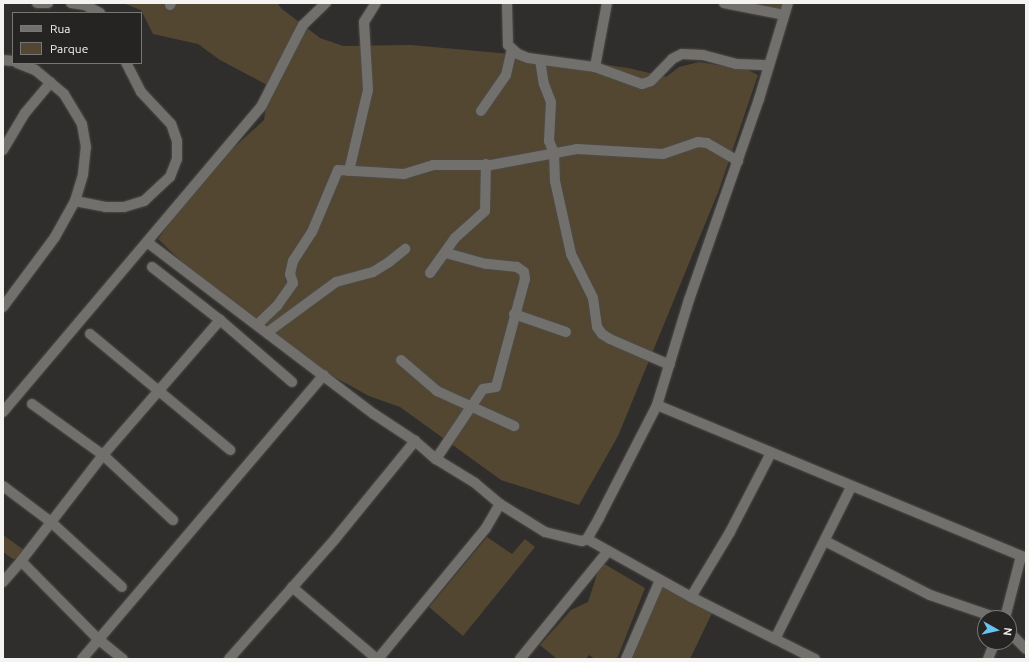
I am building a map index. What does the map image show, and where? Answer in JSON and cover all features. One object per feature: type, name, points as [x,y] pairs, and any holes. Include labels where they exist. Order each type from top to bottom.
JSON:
[{"type":"street","points":[[37,3],[48,3]]},
{"type":"street","points":[[71,3],[85,5],[98,12]]},
{"type":"street","points":[[3,412],[261,107],[303,24],[326,3]]},
{"type":"street","points":[[349,171],[368,90],[364,22],[376,3]]},
{"type":"street","points":[[506,3],[508,45],[512,50],[540,60],[595,67],[642,84],[651,81],[672,59],[682,54],[703,55],[736,64],[769,66]]},
{"type":"street","points":[[595,67],[607,3]]},
{"type":"street","points":[[724,3],[784,15]]},
{"type":"street","points":[[147,242],[268,332],[374,414],[415,441],[436,459],[475,483],[500,504],[545,532],[582,541],[587,539],[657,405],[689,300],[738,161],[788,3]]},
{"type":"street","points":[[481,111],[506,75],[512,50]]},
{"type":"street","points":[[540,60],[544,84],[551,102],[549,141],[554,153],[555,182],[571,254],[593,298],[597,327],[602,334],[610,339],[670,364]]},
{"type":"street","points":[[3,307],[55,237],[76,201],[83,174],[86,147],[82,124],[68,100],[51,82],[35,70],[20,64]]},
{"type":"street","points":[[76,201],[105,207],[124,207],[144,201],[170,177],[176,158],[177,147],[171,124],[141,92],[127,64]]},
{"type":"street","points":[[3,150],[25,113],[51,82]]},
{"type":"street","points":[[257,324],[277,306],[293,283],[290,274],[293,261],[312,232],[338,170],[398,174],[433,164],[486,164],[596,148],[663,154],[698,142],[707,143],[738,161]]},
{"type":"street","points":[[430,273],[446,253],[455,238],[485,211],[486,164]]},
{"type":"street","points":[[268,332],[336,282],[373,272],[389,262],[405,249]]},
{"type":"street","points":[[436,459],[460,419],[471,409],[483,389],[496,387],[514,314],[524,287],[524,272],[521,269],[486,264],[446,253]]},
{"type":"street","points":[[152,267],[220,320],[292,382]]},
{"type":"street","points":[[514,314],[566,332]]},
{"type":"street","points":[[5,577],[21,561],[103,455],[220,320]]},
{"type":"street","points":[[90,334],[159,389],[230,450]]},
{"type":"street","points":[[400,360],[436,391],[471,409],[514,426]]},
{"type":"street","points":[[82,659],[324,375]]},
{"type":"street","points":[[32,404],[103,455],[173,520]]},
{"type":"street","points":[[657,405],[851,487],[1023,557],[1007,610]]},
{"type":"street","points":[[229,659],[415,441]]},
{"type":"street","points":[[691,597],[730,532],[772,453]]},
{"type":"street","points":[[3,486],[51,522],[122,587]]},
{"type":"street","points":[[775,639],[851,487]]},
{"type":"street","points":[[379,657],[486,528],[500,504]]},
{"type":"street","points":[[587,539],[691,597],[815,659]]},
{"type":"street","points":[[825,541],[930,595],[977,611]]},
{"type":"street","points":[[520,659],[608,551]]},
{"type":"street","points":[[21,561],[98,639],[122,659]]},
{"type":"street","points":[[626,659],[660,580]]},
{"type":"street","points":[[292,587],[379,657],[392,659]]},
{"type":"street","points":[[1017,640],[1026,649]]},
{"type":"green space","points":[[123,3],[277,3],[282,9],[320,38],[343,46],[411,45],[565,59],[628,68],[666,77],[679,67],[699,62],[748,70],[758,75],[719,190],[618,436],[579,505],[501,480],[400,407],[369,396],[327,373],[204,283],[158,239],[204,175],[264,120],[269,86],[220,60],[198,44],[153,34],[141,10]]},
{"type":"green space","points":[[744,3],[784,3],[781,13]]},
{"type":"green space","points":[[3,535],[24,550],[17,559],[13,559],[3,552]]},
{"type":"green space","points":[[487,537],[512,554],[525,539],[535,547],[463,636],[429,607]]},
{"type":"green space","points":[[601,562],[645,588],[617,659],[595,659],[589,655],[586,659],[557,659],[540,645],[571,610],[588,602]]},
{"type":"green space","points":[[662,586],[712,613],[690,659],[632,659]]}]
